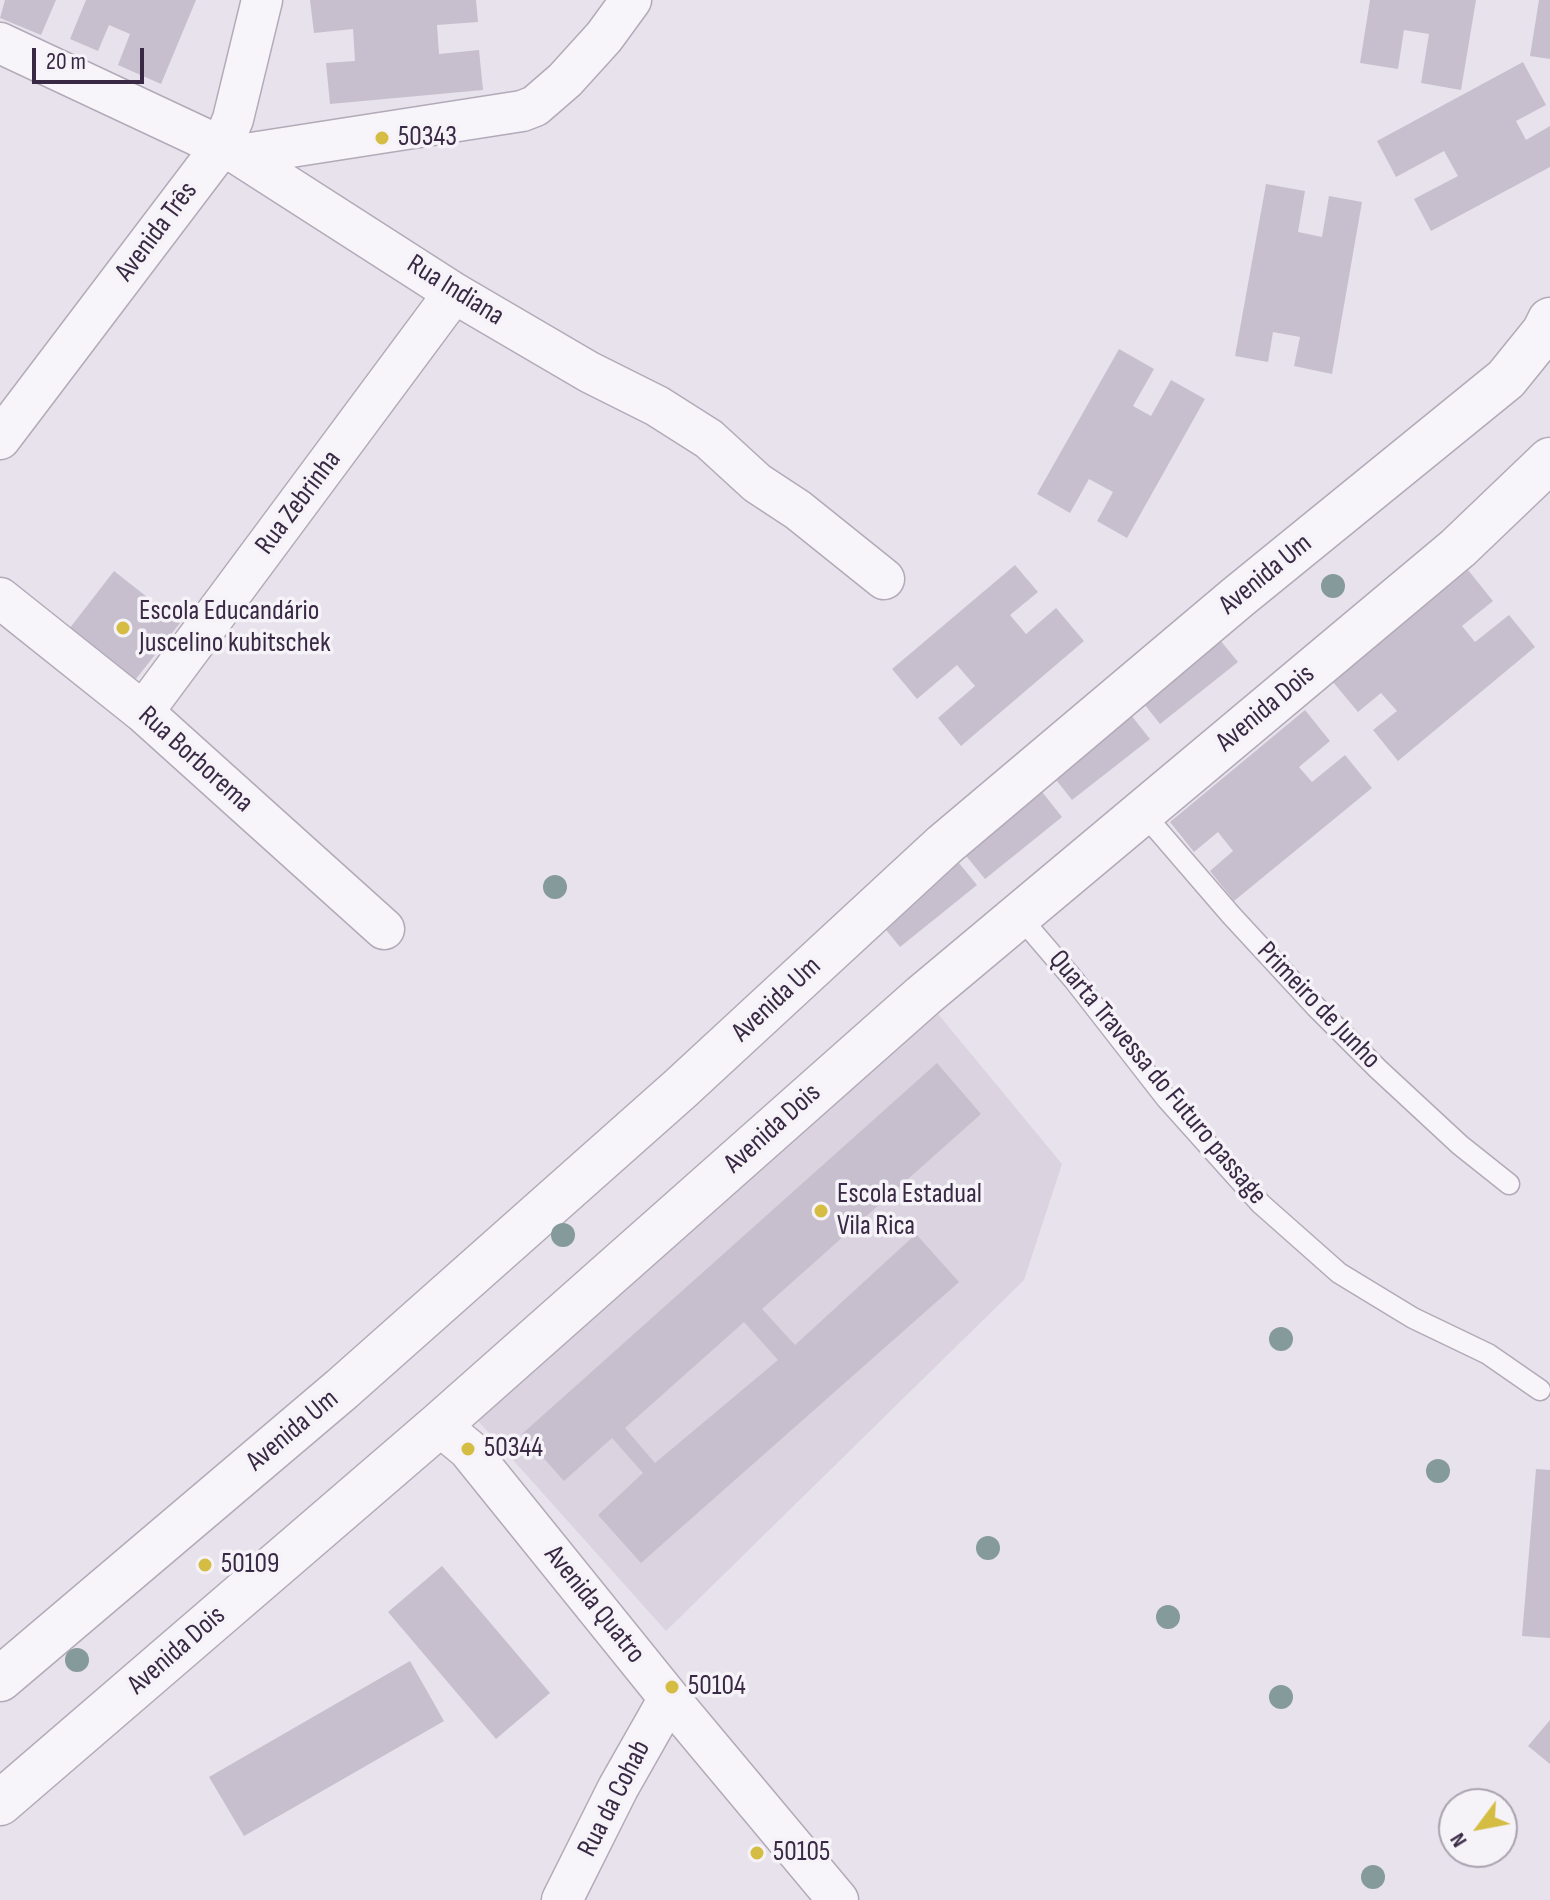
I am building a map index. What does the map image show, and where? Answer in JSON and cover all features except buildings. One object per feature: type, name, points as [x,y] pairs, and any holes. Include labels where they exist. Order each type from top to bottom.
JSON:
[{"type":"street","name":"Avenida Três","points":[[0,439],[230,150],[237,105],[262,0]]},
{"type":"street","points":[[230,150],[522,111],[535,106],[565,80],[604,37],[631,0]]},
{"type":"street","name":"Rua Indiana","points":[[0,43],[230,150],[454,293],[589,372],[657,406],[709,439],[757,483],[798,510],[884,579]]},
{"type":"street","name":"Rua Zebrinha","points":[[143,712],[454,293]]},
{"type":"street","name":"Avenida Um","points":[[0,1679],[342,1389],[680,1089],[944,845],[1238,597],[1506,379],[1550,320]]},
{"type":"street","name":"Avenida Dois","points":[[0,1803],[439,1425],[923,996],[1458,548],[1550,460]]},
{"type":"street","name":"Rua Borborema","points":[[0,598],[143,712],[384,929]]},
{"type":"street","name":"Avenida Quatro","points":[[439,1425],[468,1449],[669,1698],[838,1900]]},
{"type":"street","name":"Rua da Cohab","points":[[562,1900],[618,1788],[669,1698]]},
{"type":"lane","name":"Primeiro de Junho","points":[[1143,813],[1316,1007],[1460,1145],[1509,1184]]},
{"type":"lane","name":"Quarta Travessa do Futuro passage","points":[[1019,916],[1074,980],[1166,1098],[1261,1204],[1339,1273],[1413,1318],[1488,1354],[1540,1390]]},
{"type":"shaded area","points":[[929,1003],[1062,1164],[1024,1280],[666,1631],[463,1404]]},
{"type":"place","name":"50343","points":[[382,138]]},
{"type":"place","name":"Escola Educandário Juscelino kubitschek","points":[[123,628]]},
{"type":"place","name":"Escola Estadual Vila Rica","points":[[821,1211]]},
{"type":"place","name":"50344","points":[[468,1449]]},
{"type":"place","name":"50109","points":[[205,1565]]},
{"type":"place","name":"50104","points":[[672,1687]]},
{"type":"place","name":"50105","points":[[757,1853]]}]
